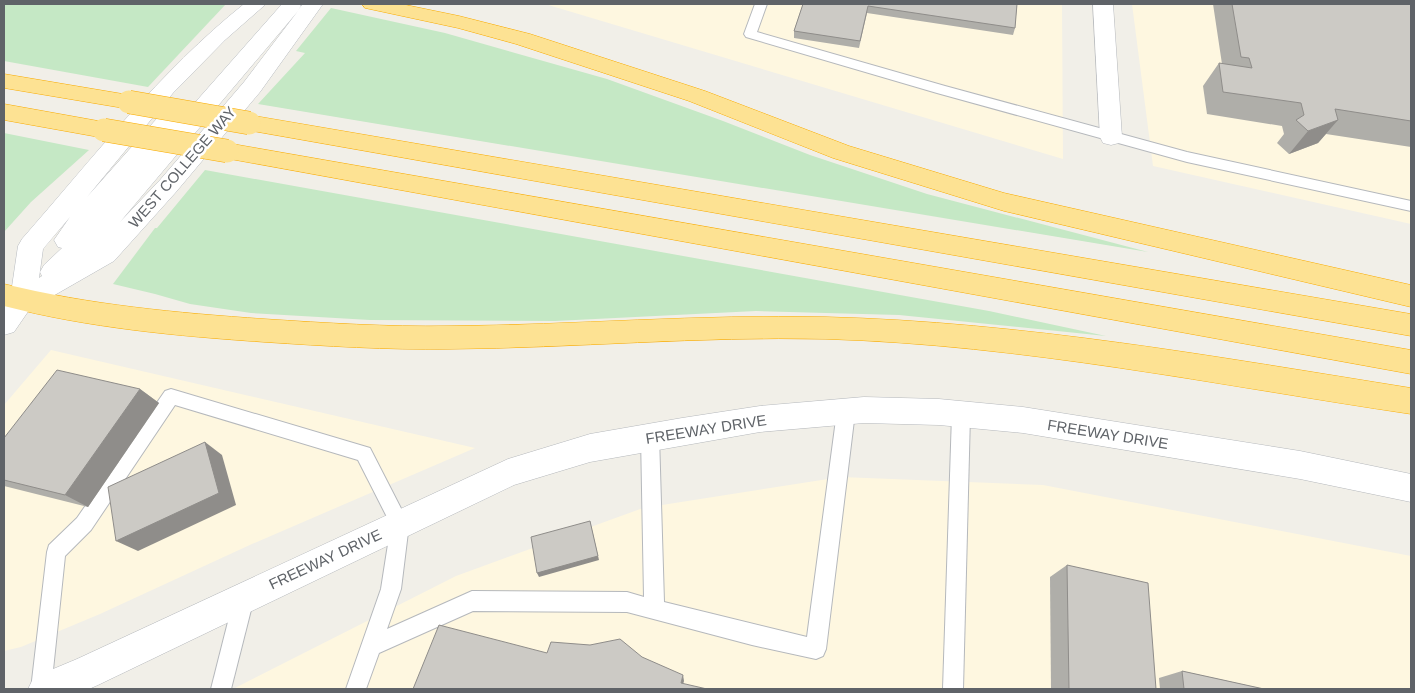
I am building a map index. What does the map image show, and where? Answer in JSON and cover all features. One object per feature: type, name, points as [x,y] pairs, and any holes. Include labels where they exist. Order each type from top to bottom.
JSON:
[{"type":"highway","points":[[379,4],[523,39],[697,96],[841,152],[995,200],[1411,296]]},
{"type":"highway","points":[[4,81],[1411,325]]},
{"type":"highway","points":[[4,112],[1411,362]]},
{"type":"highway","points":[[13,298],[85,313],[176,324],[327,336],[447,338],[740,327],[830,328],[1009,339],[1411,401]]},
{"type":"main road","points":[[13,298],[30,246],[165,88],[218,36],[256,4]]},
{"type":"main road","name":"WEST COLLEGE WAY","points":[[4,324],[13,298],[236,41],[265,4]]},
{"type":"main road","name":"WEST COLLEGE WAY","points":[[13,298],[108,220],[293,4]]},
{"type":"main road","name":"WEST COLLEGE WAY","points":[[13,298],[105,254],[168,186],[252,87],[313,4]]},
{"type":"main road","points":[[1103,4],[1111,137]]},
{"type":"main road","name":"FREEWAY DRIVE","points":[[46,689],[86,673],[508,473],[590,448],[650,436],[760,419],[874,410],[1023,420],[1280,462],[1411,488]]},
{"type":"lane","points":[[761,4],[750,34],[1187,157],[1411,206]]},
{"type":"lane","points":[[41,689],[56,552],[84,524],[171,396],[364,454],[400,524],[391,590],[356,689]]},
{"type":"lane","points":[[371,646],[472,601],[627,602],[752,635],[816,649],[846,412]]},
{"type":"lane","points":[[953,689],[961,415]]},
{"type":"lane","points":[[650,436],[654,609]]},
{"type":"lane","points":[[221,689],[244,598]]},
{"type":"shaded area","points":[[545,4],[1062,4],[1063,159]]},
{"type":"shaded area","points":[[1132,4],[1411,4],[1411,224],[1153,166]]},
{"type":"shaded area","points":[[51,350],[475,448],[252,544],[100,614],[21,647],[4,651],[4,405]]},
{"type":"shaded area","points":[[841,477],[1043,485],[1411,556],[1411,689],[233,689],[456,576],[643,508]]},
{"type":"green space","points":[[4,4],[226,4],[148,87],[4,61]]},
{"type":"green space","points":[[331,8],[445,33],[607,79],[810,155],[927,194],[1148,252],[258,104],[305,53],[296,51]]},
{"type":"green space","points":[[4,133],[89,150],[31,202],[4,232]]},
{"type":"green space","points":[[205,170],[989,311],[1106,336],[899,315],[756,311],[555,321],[370,320],[251,313],[190,304],[113,284],[155,228],[157,228]]},
{"type":"building","points":[[803,4],[1017,4],[1015,28],[868,6],[860,41],[794,31]]},
{"type":"building","points":[[1232,4],[1411,4],[1411,121],[1335,109],[1338,120],[1308,131],[1296,120],[1304,115],[1301,103],[1223,92],[1219,63],[1252,68],[1249,58],[1241,57]]},
{"type":"building","points":[[57,370],[140,389],[65,495],[4,480],[4,438]]},
{"type":"building","points":[[205,442],[219,493],[116,541],[108,487]]},
{"type":"building","points":[[590,521],[598,556],[537,573],[531,537]]},
{"type":"building","points":[[1067,565],[1148,583],[1156,689],[1069,689]]},
{"type":"building","points":[[439,625],[547,653],[551,642],[590,645],[620,639],[642,657],[683,675],[681,683],[707,689],[413,689]]},
{"type":"building","points":[[1182,671],[1264,689],[1184,689]]}]
